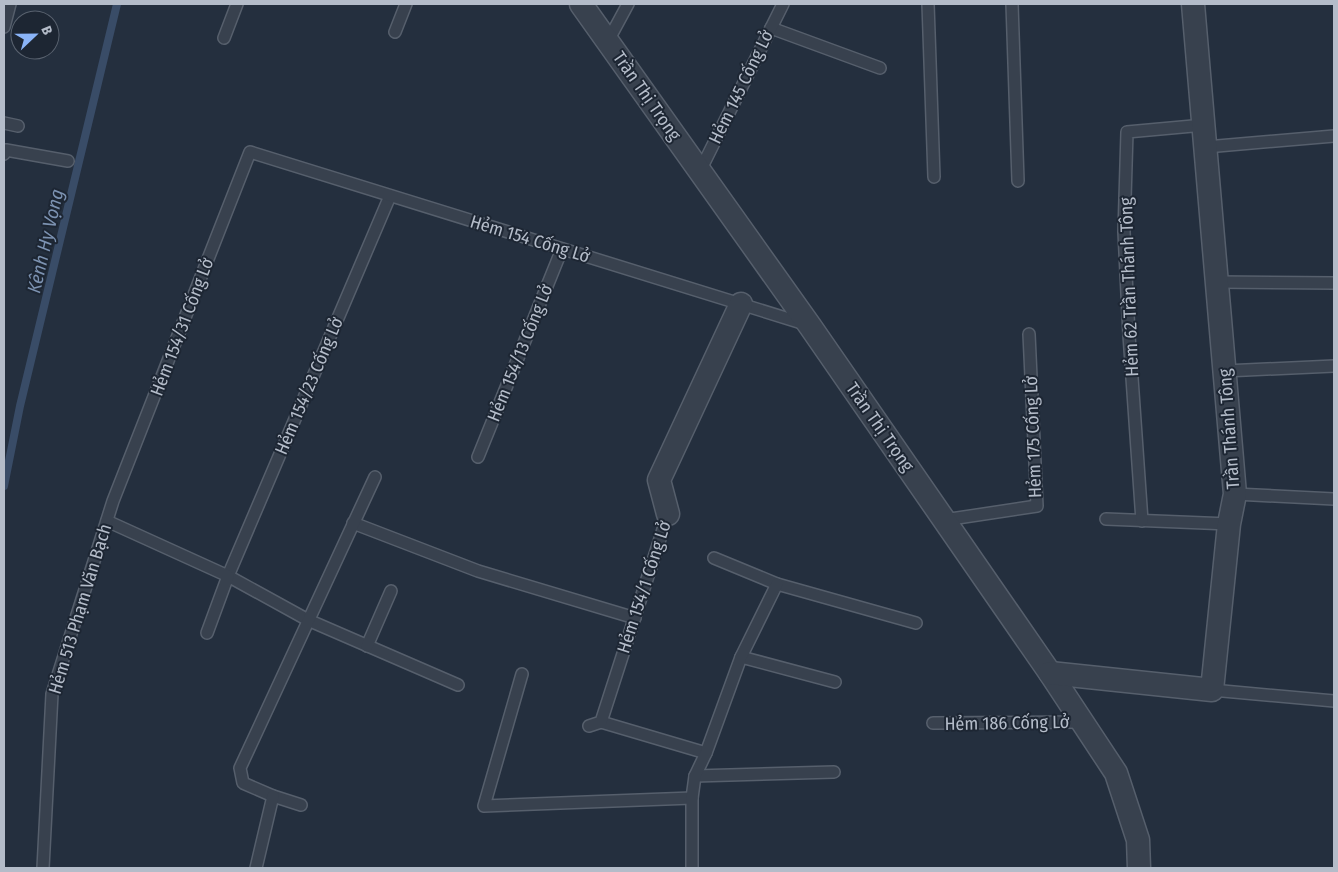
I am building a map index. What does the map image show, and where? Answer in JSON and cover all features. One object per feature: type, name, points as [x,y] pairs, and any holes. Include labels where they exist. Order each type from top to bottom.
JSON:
[{"type":"street","name":"Trần Thị Trọng","points":[[581,4],[810,326],[1050,673],[1116,773],[1138,840],[1139,868]]},
{"type":"street","name":"Trần Thánh Tông","points":[[1193,4],[1235,494],[1229,524],[1212,690]]},
{"type":"street","name":"Hẻm 154/1 Cống Lở","points":[[668,514],[660,480],[741,304]]},
{"type":"street","points":[[1050,673],[1212,690]]},
{"type":"lane","points":[[4,27],[10,4]]},
{"type":"lane","points":[[224,38],[238,4]]},
{"type":"lane","points":[[394,32],[406,4]]},
{"type":"lane","points":[[608,41],[628,4]]},
{"type":"lane","name":"Hẻm 145 Cống Lở","points":[[700,171],[782,4]]},
{"type":"lane","points":[[928,4],[934,177]]},
{"type":"lane","points":[[1012,4],[1018,181]]},
{"type":"lane","points":[[770,28],[880,68]]},
{"type":"lane","points":[[4,123],[18,126]]},
{"type":"lane","name":"Hẻm 62 Trần Thánh Tông","points":[[1142,520],[1124,232],[1126,132],[1205,136]]},
{"type":"lane","points":[[1205,136],[1334,136]]},
{"type":"lane","points":[[4,154],[6,150],[68,161]]},
{"type":"lane","name":"Hẻm 154 Cống Lở","points":[[250,152],[810,326]]},
{"type":"lane","name":"Hẻm 154/31 Cống Lở","points":[[113,501],[250,152]]},
{"type":"lane","name":"Hẻm 154/23 Cống Lở","points":[[207,633],[228,576],[390,196]]},
{"type":"lane","name":"Hẻm 154/13 Cống Lở","points":[[478,457],[562,249]]},
{"type":"lane","points":[[1217,282],[1334,282]]},
{"type":"lane","name":"Hẻm 175 Cống Lở","points":[[944,520],[1038,506],[1029,334]]},
{"type":"lane","points":[[1225,371],[1334,366]]},
{"type":"lane","points":[[301,805],[274,796],[243,782],[240,768],[375,477]]},
{"type":"lane","points":[[1235,494],[1334,499]]},
{"type":"lane","name":"Hẻm 513 Phạm Văn Bạch","points":[[43,868],[52,694],[113,501]]},
{"type":"lane","name":"Hẻm 154/1 Cống Lở","points":[[601,722],[668,514]]},
{"type":"lane","points":[[1106,519],[1229,524]]},
{"type":"lane","points":[[107,521],[228,576],[308,620],[458,685]]},
{"type":"lane","points":[[353,523],[478,571],[635,618]]},
{"type":"lane","points":[[714,558],[777,584],[916,623]]},
{"type":"lane","points":[[692,868],[692,798],[696,776],[741,657],[777,584]]},
{"type":"lane","points":[[367,646],[391,591]]},
{"type":"lane","points":[[741,657],[835,682]]},
{"type":"lane","points":[[522,674],[484,806],[692,798]]},
{"type":"lane","points":[[1212,690],[1334,701]]},
{"type":"lane","points":[[589,726],[601,722],[706,753]]},
{"type":"lane","name":"Hẻm 186 Cống Lở","points":[[933,724],[1082,722]]},
{"type":"lane","points":[[696,776],[834,772]]},
{"type":"lane","points":[[256,868],[274,796]]},
{"type":"waterway","name":"Kênh Hy Vọng","points":[[4,486],[20,406],[117,4]]}]
